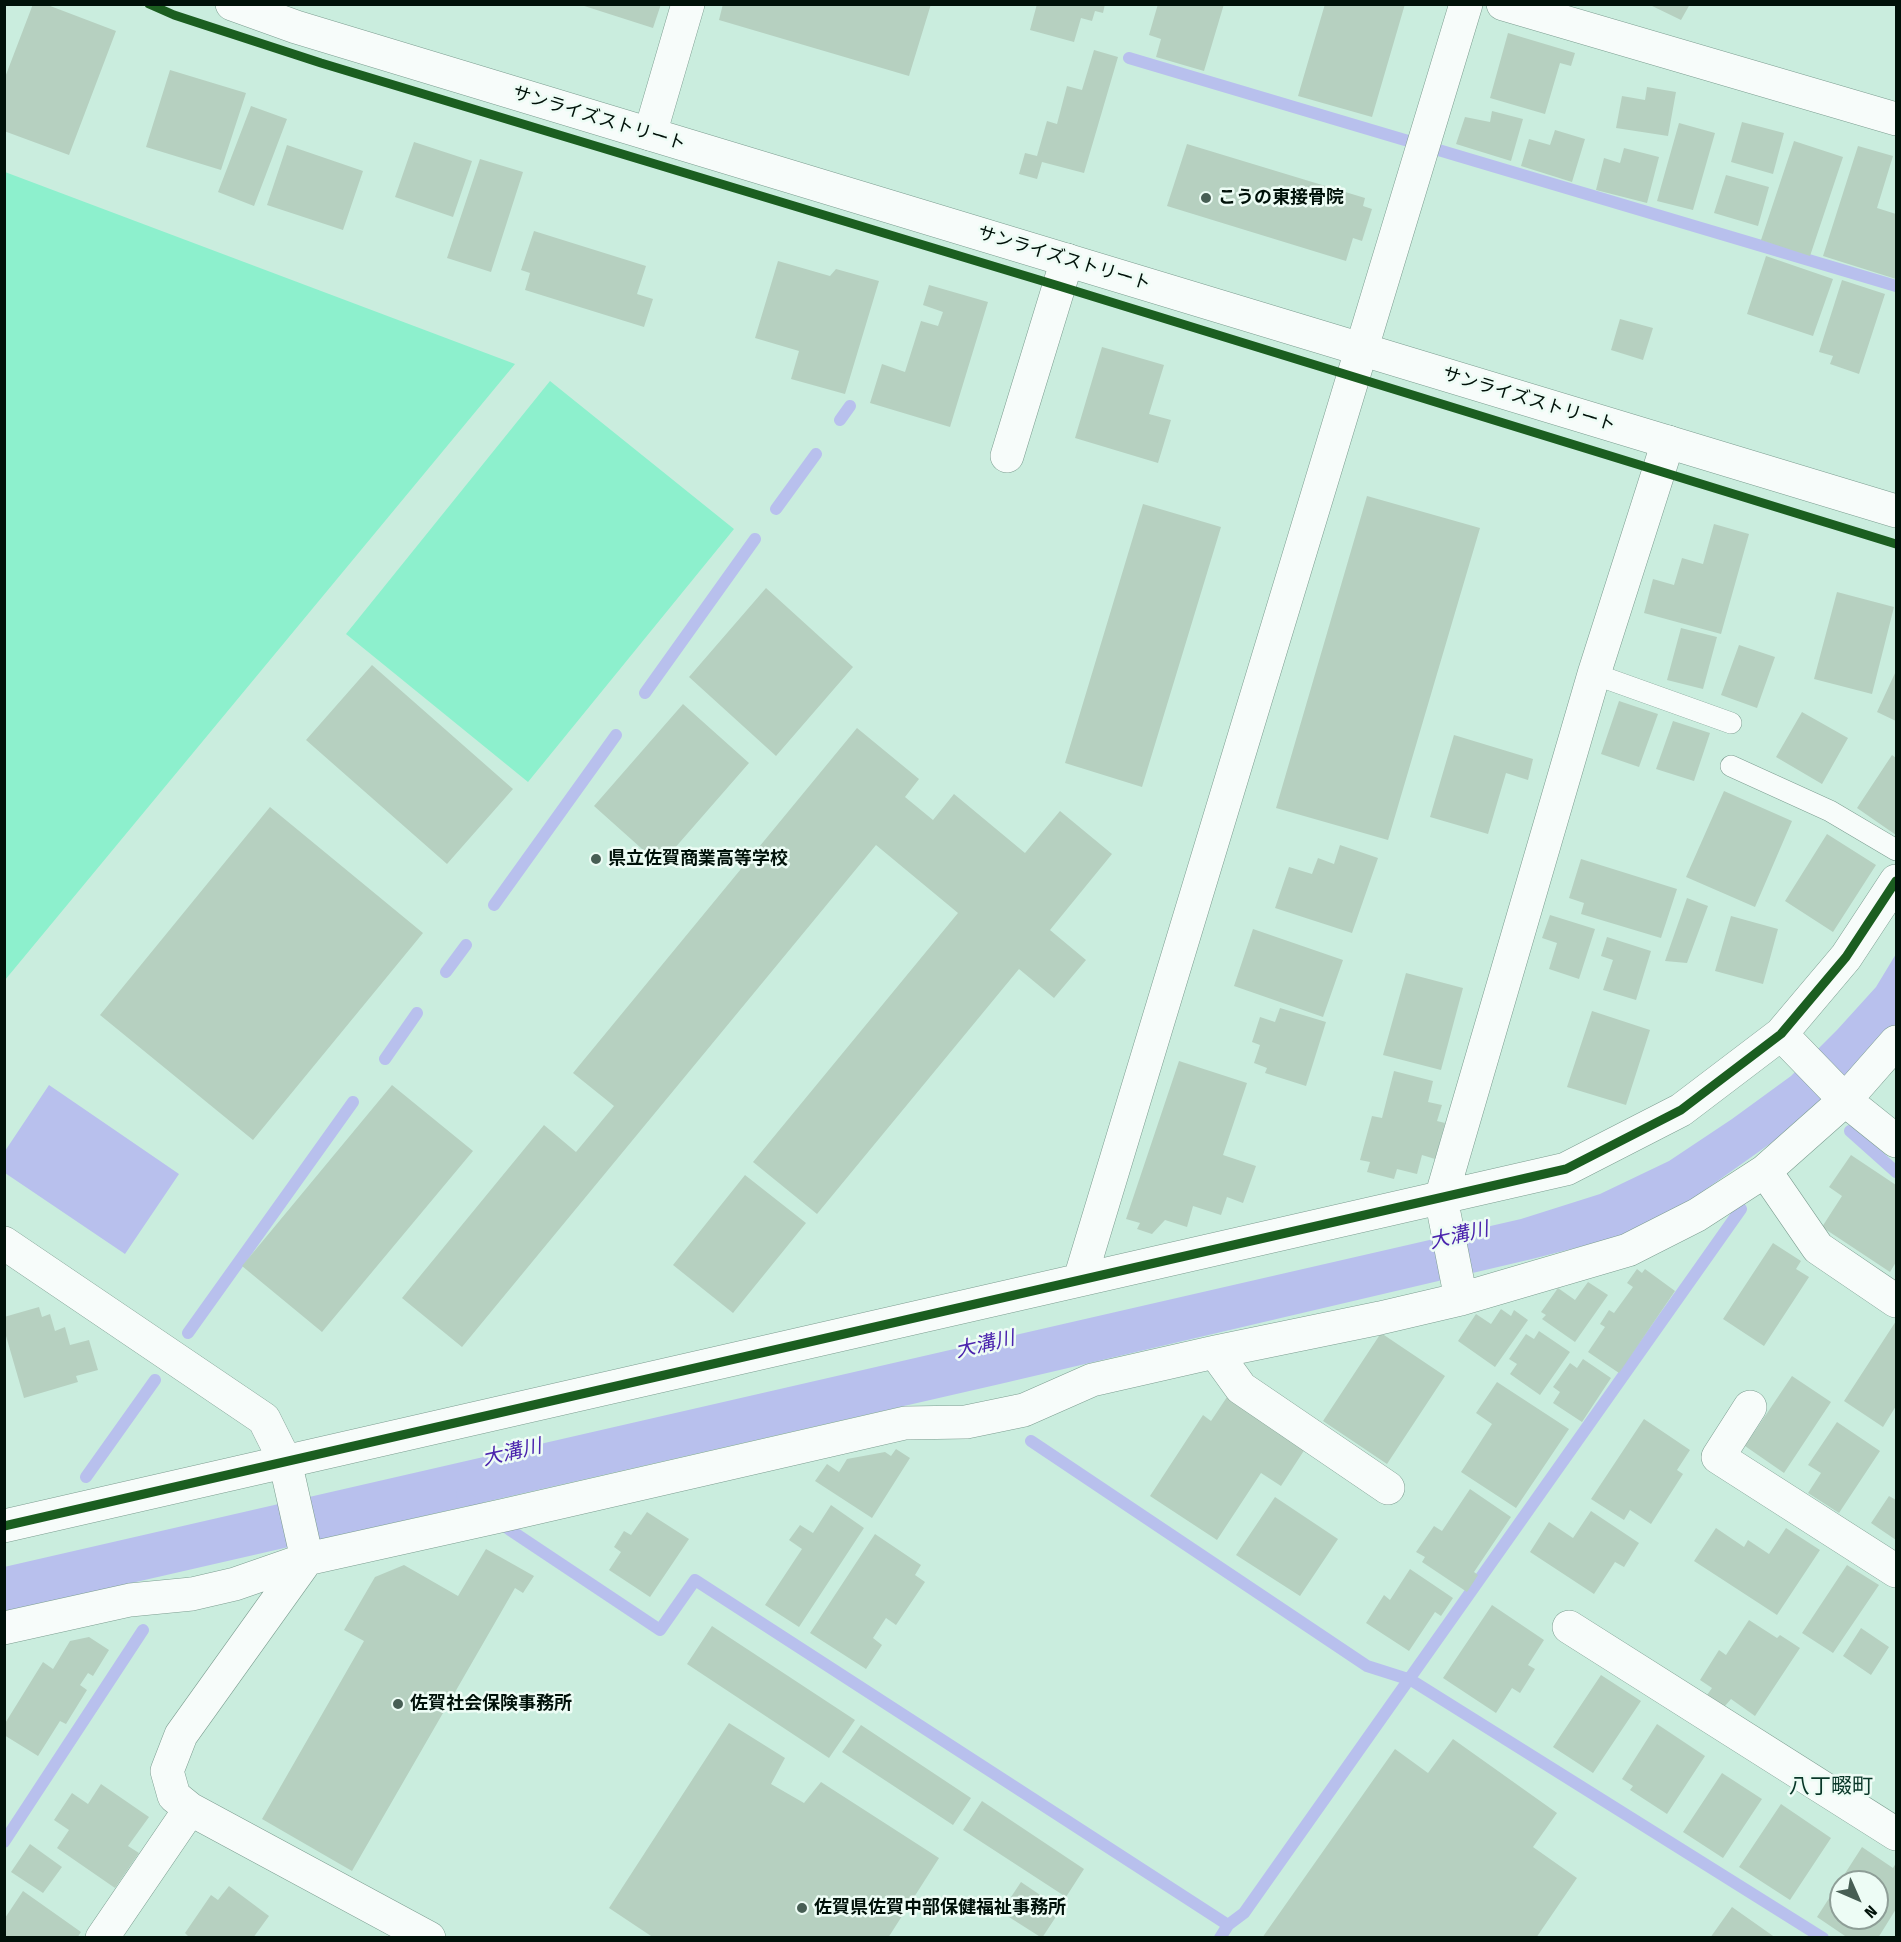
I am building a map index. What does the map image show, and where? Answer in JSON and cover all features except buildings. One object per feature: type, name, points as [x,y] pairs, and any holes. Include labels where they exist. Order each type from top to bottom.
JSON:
[{"type":"street","name":"サンライズストリート","points":[[232,4],[296,27],[1896,511]]},
{"type":"street","points":[[650,134],[688,4]]},
{"type":"street","points":[[1080,1279],[1466,4]]},
{"type":"street","points":[[1503,4],[1896,119]]},
{"type":"street","points":[[1007,456],[1067,260]]},
{"type":"street","points":[[1461,1299],[1443,1211],[1594,674],[1668,442]]},
{"type":"street","points":[[4,1526],[288,1475],[1080,1279],[1443,1211],[1566,1169],[1681,1110],[1789,1042],[1896,881]]},
{"type":"street","points":[[1789,1042],[1845,1100],[1896,1142]]},
{"type":"street","points":[[4,1628],[130,1600],[192,1594],[235,1584],[307,1559],[905,1423],[966,1422],[1024,1410],[1092,1380],[1461,1299],[1628,1250],[1697,1215],[1765,1171],[1845,1100],[1896,1042]]},
{"type":"street","points":[[1765,1171],[1818,1248],[1896,1301]]},
{"type":"street","points":[[4,1243],[264,1419],[288,1475],[307,1559],[181,1735],[166,1772],[174,1796],[190,1809],[418,1935]]},
{"type":"street","points":[[1215,1352],[1241,1388],[1388,1488]]},
{"type":"street","points":[[1750,1407],[1718,1457],[1896,1571]]},
{"type":"street","points":[[1569,1627],[1896,1834]]},
{"type":"street","points":[[102,1938],[190,1809]]},
{"type":"lane","points":[[1594,674],[1731,723]]},
{"type":"lane","points":[[1731,766],[1830,811],[1896,850]]},
{"type":"green space","points":[[4,172],[515,364],[5,980]]},
{"type":"green space","points":[[550,381],[734,529],[528,782],[346,634]]},
{"type":"water","name":"大溝川","points":[[1896,954],[1896,1026],[1819,1109],[1688,1202],[1618,1237],[1000,1384],[5,1612],[4,1567],[1521,1219],[1600,1194],[1669,1161],[1791,1076],[1876,987]]},
{"type":"water","points":[[49,1085],[179,1174],[125,1254],[5,1173],[5,1151]]},
{"type":"waterway","points":[[1129,58],[1896,286]]},
{"type":"waterway","points":[[840,420],[850,406]]},
{"type":"waterway","points":[[776,509],[816,454]]},
{"type":"waterway","points":[[645,693],[755,539]]},
{"type":"waterway","points":[[494,905],[616,735]]},
{"type":"waterway","points":[[446,972],[466,945]]},
{"type":"waterway","points":[[385,1059],[417,1013]]},
{"type":"waterway","points":[[188,1333],[353,1102]]},
{"type":"waterway","points":[[1850,1131],[1896,1172]]},
{"type":"waterway","points":[[1228,1925],[1244,1913],[1741,1209]]},
{"type":"waterway","points":[[86,1477],[155,1380]]},
{"type":"waterway","points":[[1031,1441],[1367,1666],[1411,1680],[1823,1938]]},
{"type":"waterway","points":[[462,1494],[510,1530],[660,1630],[695,1580],[1228,1925],[1220,1938]]},
{"type":"waterway","points":[[4,1842],[143,1630]]},
{"type":"cycle path","points":[[149,4],[174,15],[321,63],[1059,286],[1896,544]]},
{"type":"cycle path","points":[[4,1526],[1566,1169],[1681,1110],[1781,1034],[1846,957],[1896,881]]},
{"type":"place","name":"こうの東接骨院","points":[[1206,198]]},
{"type":"place","name":"県立佐賀商業高等学校","points":[[596,859]]},
{"type":"place","name":"佐賀社会保険事務所","points":[[398,1704]]},
{"type":"place","name":"佐賀県佐賀中部保健福祉事務所","points":[[802,1908]]},
{"type":"district","name":"八丁畷町","points":[[1831,1787]]}]
